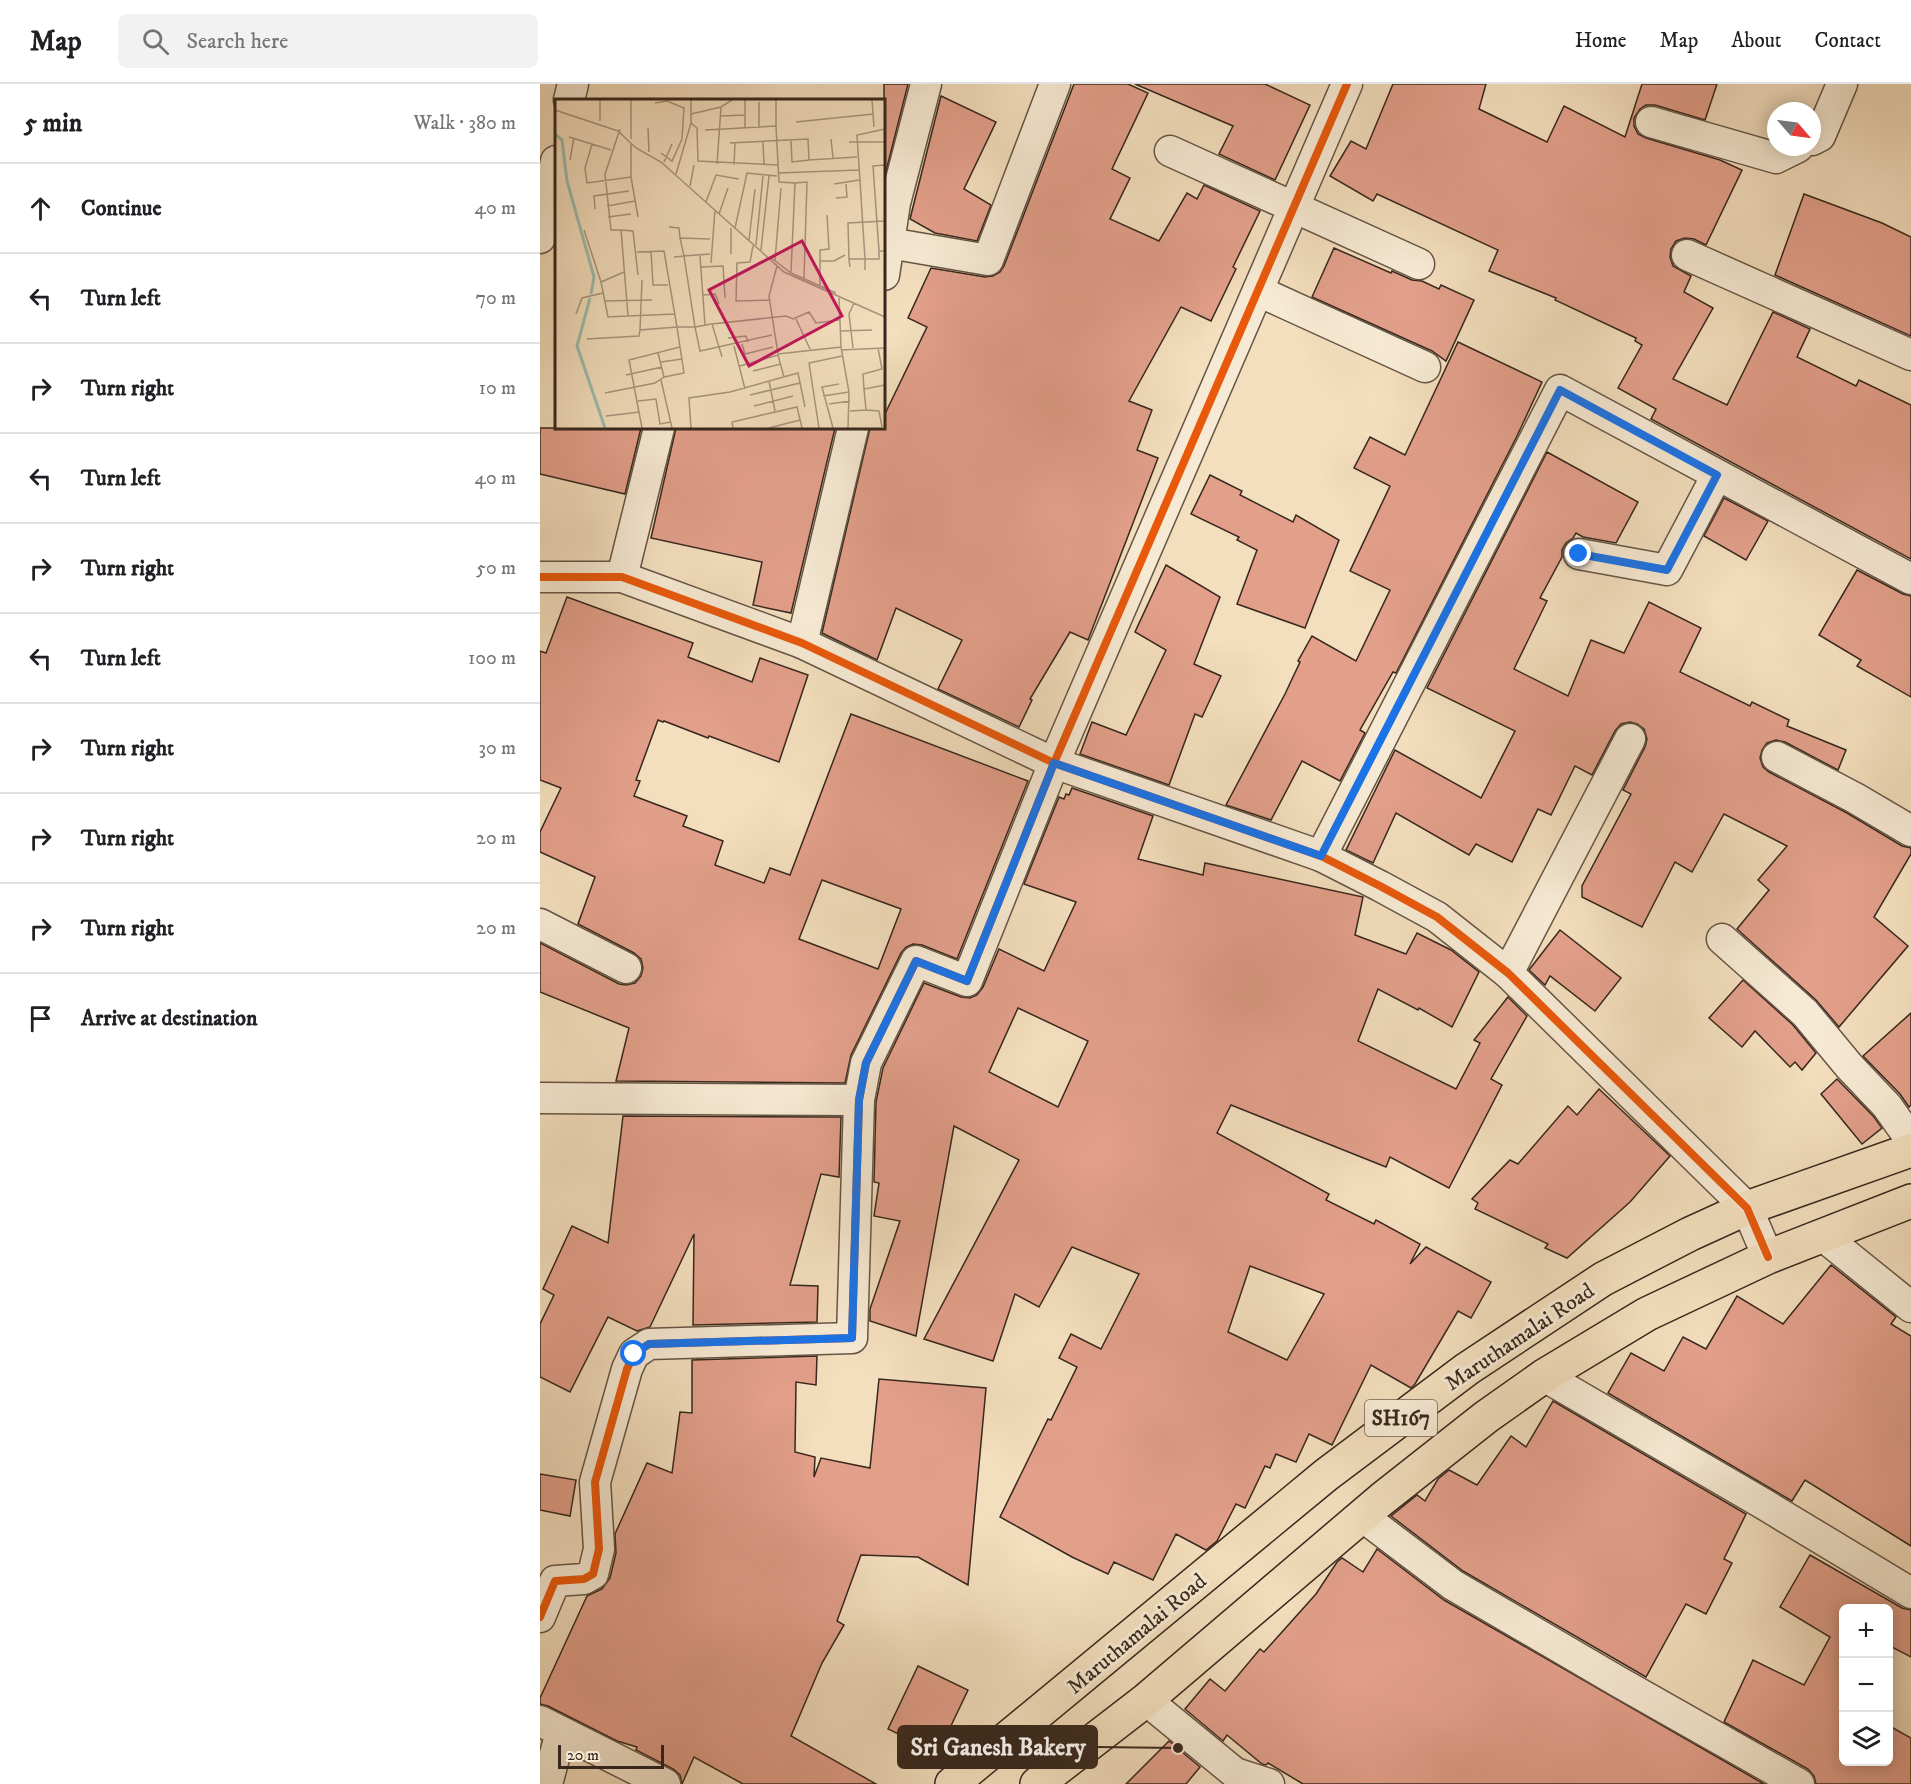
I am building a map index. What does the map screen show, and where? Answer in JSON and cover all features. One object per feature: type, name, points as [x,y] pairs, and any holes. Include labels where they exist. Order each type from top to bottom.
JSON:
[{"type":"main road","name":"Maruthamalai Road","points":[[952,1784],[1326,1475],[1467,1369],[1603,1280],[1690,1234],[1747,1208],[1911,1150]]},
{"type":"main road","name":"SH167","points":[[1037,1784],[1146,1700],[1362,1516],[1486,1417],[1544,1376],[1647,1314],[1768,1257],[1911,1200]]},
{"type":"street","points":[[570,99],[573,84]]},
{"type":"street","points":[[885,269],[896,203],[896,144],[926,84]]},
{"type":"street","points":[[889,243],[988,260],[1055,84]]},
{"type":"street","points":[[540,1617],[555,1581],[584,1579],[593,1574],[598,1549],[596,1482],[627,1369],[634,1354],[649,1344],[852,1338],[859,1100],[866,1063],[916,961],[967,981],[1054,763],[1347,84]]},
{"type":"street","points":[[1821,134],[1842,84]]},
{"type":"street","points":[[1651,122],[1767,155]]},
{"type":"street","points":[[1170,151],[1419,264]]},
{"type":"street","points":[[540,238],[555,166]]},
{"type":"street","points":[[1687,255],[1911,355]]},
{"type":"street","points":[[1258,291],[1425,367]]},
{"type":"street","points":[[1321,856],[1560,390],[1911,579]]},
{"type":"street","points":[[622,578],[659,429]]},
{"type":"street","points":[[802,643],[853,429]]},
{"type":"street","points":[[1579,554],[1667,570],[1717,475]]},
{"type":"street","points":[[540,577],[622,578],[802,643],[1054,763],[1321,856],[1437,917],[1508,973],[1747,1208],[1768,1257]]},
{"type":"street","points":[[1508,973],[1630,739]]},
{"type":"street","points":[[1778,757],[1911,831]]},
{"type":"street","points":[[540,924],[626,968]]},
{"type":"street","points":[[1722,939],[1805,1013],[1887,1106],[1911,1140]]},
{"type":"street","points":[[540,1098],[859,1100]]},
{"type":"street","points":[[1823,1236],[1911,1306]]},
{"type":"street","points":[[1544,1376],[1911,1593]]},
{"type":"street","points":[[1362,1516],[1454,1585],[1799,1784]]},
{"type":"street","points":[[1146,1700],[1235,1773],[1269,1784]]},
{"type":"street","points":[[547,1784],[550,1726],[665,1784]]},
{"type":"building","points":[[884,84],[908,84],[885,175],[885,99]]},
{"type":"building","points":[[1074,84],[1128,84],[1148,93],[1112,169],[1130,178],[1110,219],[1159,241],[1187,193],[1197,199],[1204,185],[1260,211],[1233,267],[1236,269],[1211,321],[1181,307],[1129,401],[1152,410],[1137,450],[1158,458],[1088,640],[1070,632],[1030,699],[1032,700],[1019,727],[938,689],[962,640],[896,608],[877,660],[822,633],[870,429],[885,429],[885,414],[927,327],[908,318],[931,268],[985,277],[1000,272]]},
{"type":"building","points":[[1135,84],[1265,84],[1310,105],[1275,180],[1219,154],[1233,126]]},
{"type":"building","points":[[1393,84],[1486,84],[1479,109],[1547,142],[1564,106],[1625,137],[1642,84],[1717,84],[1705,120],[1655,105],[1646,105],[1634,118],[1634,126],[1638,134],[1646,138],[1720,160],[1742,170],[1706,245],[1694,239],[1685,238],[1676,241],[1671,249],[1670,257],[1673,266],[1691,276],[1684,292],[1713,308],[1673,379],[1727,405],[1773,312],[1810,329],[1797,357],[1856,386],[1859,380],[1911,405],[1911,559],[1651,419],[1656,409],[1618,388],[1642,345],[1635,341],[1636,338],[1555,300],[1556,298],[1489,271],[1498,250],[1377,194],[1373,201],[1330,176],[1351,141],[1366,149]]},
{"type":"building","points":[[941,96],[996,122],[964,189],[991,205],[977,241],[935,233],[910,219]]},
{"type":"building","points":[[1804,194],[1882,223],[1911,237],[1911,336],[1775,275]]},
{"type":"building","points":[[1334,248],[1391,273],[1392,271],[1412,280],[1422,281],[1439,289],[1441,285],[1474,300],[1446,361],[1432,351],[1312,297]]},
{"type":"building","points":[[1458,342],[1542,382],[1517,436],[1396,673],[1393,672],[1360,730],[1365,733],[1340,781],[1302,761],[1271,820],[1226,805],[1285,694],[1300,662],[1298,661],[1312,636],[1356,661],[1390,590],[1350,571],[1390,486],[1354,468],[1370,437],[1405,455]]},
{"type":"building","points":[[540,428],[641,429],[625,494],[540,474]]},
{"type":"building","points":[[676,429],[835,429],[791,613],[753,605],[762,562],[651,538]]},
{"type":"building","points":[[1547,452],[1638,502],[1616,543],[1583,537],[1576,533],[1566,543],[1562,550],[1562,557],[1540,598],[1547,601],[1514,669],[1568,696],[1591,640],[1624,653],[1649,602],[1701,628],[1680,672],[1750,706],[1752,702],[1789,720],[1787,726],[1846,750],[1838,770],[1785,742],[1776,740],[1767,743],[1762,750],[1760,758],[1763,767],[1902,846],[1911,848],[1911,854],[1874,917],[1908,946],[1839,1027],[1816,1000],[1737,929],[1769,890],[1758,880],[1787,846],[1724,814],[1692,872],[1675,862],[1642,927],[1582,897],[1582,886],[1631,794],[1623,790],[1647,739],[1644,729],[1637,724],[1630,722],[1621,724],[1592,775],[1575,766],[1551,815],[1538,809],[1512,862],[1476,844],[1469,855],[1396,813],[1373,863],[1346,850],[1395,750],[1481,798],[1515,731],[1427,688]]},
{"type":"building","points":[[1210,475],[1242,491],[1240,495],[1293,522],[1296,515],[1339,540],[1305,628],[1237,604],[1257,550],[1237,540],[1239,537],[1191,514]]},
{"type":"building","points":[[1724,498],[1768,521],[1746,560],[1704,536]]},
{"type":"building","points":[[1166,565],[1220,597],[1194,664],[1221,676],[1202,717],[1195,714],[1169,785],[1080,754],[1092,722],[1126,735],[1166,650],[1135,632]]},
{"type":"building","points":[[1857,570],[1911,596],[1911,697],[1857,666],[1861,660],[1819,635]]},
{"type":"building","points":[[567,597],[693,643],[688,657],[752,682],[760,658],[808,675],[779,762],[658,720],[636,780],[640,781],[634,796],[687,816],[683,826],[723,841],[715,865],[764,883],[770,868],[790,875],[851,714],[1028,781],[957,959],[922,945],[913,944],[906,947],[851,1055],[845,1083],[616,1081],[629,1028],[540,992],[540,943],[619,984],[635,983],[641,976],[643,968],[641,959],[634,953],[578,924],[595,877],[540,852],[540,832],[561,788],[540,780],[540,651],[546,653]],"holes":[[[822,880],[901,909],[878,969],[799,939]]]},
{"type":"building","points":[[1072,788],[1153,816],[1138,859],[1203,875],[1205,863],[1363,897],[1355,935],[1406,954],[1417,933],[1451,950],[1479,972],[1452,1027],[1419,1008],[1418,1010],[1378,989],[1358,1041],[1456,1089],[1480,1043],[1474,1040],[1508,997],[1527,1016],[1491,1079],[1502,1085],[1449,1188],[1390,1157],[1386,1167],[1231,1105],[1217,1133],[1329,1194],[1326,1200],[1374,1224],[1376,1220],[1420,1244],[1410,1264],[1426,1247],[1491,1282],[1471,1318],[1458,1311],[1411,1388],[1371,1365],[1332,1445],[1309,1434],[1296,1462],[1276,1454],[1270,1468],[1265,1466],[1245,1508],[1236,1504],[1217,1541],[1206,1550],[1176,1534],[1153,1580],[1114,1562],[1108,1574],[1000,1517],[1048,1419],[1051,1420],[1077,1367],[1059,1358],[1071,1334],[1101,1349],[1139,1274],[1072,1247],[1039,1307],[1015,1294],[993,1361],[924,1339],[1019,1160],[954,1126],[916,1336],[870,1321],[870,1309],[900,1221],[874,1216],[879,1183],[874,1182],[876,1102],[883,1068],[924,983],[961,997],[970,998],[977,995],[983,987],[999,949],[1044,971],[1076,902],[1024,884],[1059,797],[1064,799],[1066,794],[1069,795]],"holes":[[[1018,1008],[1088,1041],[1058,1107],[989,1072]],[[1250,1266],[1324,1294],[1287,1360],[1228,1332]]]},
{"type":"building","points":[[1560,930],[1621,978],[1595,1011],[1550,976],[1545,985],[1529,970]]},
{"type":"building","points":[[1743,980],[1793,1025],[1816,1053],[1802,1070],[1795,1062],[1790,1067],[1755,1031],[1742,1047],[1709,1018]]},
{"type":"building","points":[[1911,1013],[1911,1105],[1909,1107],[1900,1094],[1863,1056]]},
{"type":"building","points":[[1837,1079],[1882,1128],[1862,1144],[1821,1094]]},
{"type":"building","points":[[1599,1089],[1670,1156],[1630,1202],[1567,1258],[1545,1248],[1548,1244],[1475,1209],[1478,1203],[1472,1199],[1510,1160],[1518,1164],[1568,1106],[1577,1115]]},
{"type":"building","points":[[623,1116],[841,1117],[839,1177],[821,1174],[790,1285],[818,1286],[817,1322],[693,1325],[694,1234],[650,1327],[637,1331],[608,1317],[570,1392],[540,1377],[540,1324],[554,1295],[543,1289],[572,1226],[608,1243]]},
{"type":"building","points":[[1831,1265],[1896,1317],[1891,1324],[1911,1336],[1911,1546],[1805,1480],[1792,1501],[1608,1393],[1631,1353],[1664,1371],[1683,1337],[1706,1349],[1737,1296],[1783,1324]]},
{"type":"building","points":[[817,1356],[816,1385],[796,1382],[795,1452],[815,1457],[814,1477],[821,1458],[870,1468],[879,1379],[986,1388],[968,1585],[918,1557],[861,1555],[837,1621],[844,1625],[822,1663],[791,1736],[876,1784],[743,1784],[694,1757],[682,1784],[680,1775],[673,1769],[636,1750],[637,1747],[617,1741],[540,1704],[540,1698],[587,1596],[602,1589],[610,1578],[616,1553],[615,1534],[647,1463],[672,1473],[680,1412],[692,1413],[692,1360]]},
{"type":"building","points":[[1553,1401],[1746,1514],[1724,1559],[1732,1563],[1706,1614],[1686,1604],[1646,1677],[1463,1571],[1391,1516],[1417,1495],[1425,1501],[1438,1479],[1449,1470],[1477,1485],[1511,1436],[1526,1447]]},
{"type":"building","points":[[540,1474],[576,1480],[570,1516],[540,1510]]},
{"type":"building","points":[[1377,1549],[1444,1600],[1764,1784],[1303,1784],[1268,1763],[1262,1764],[1227,1735],[1223,1741],[1185,1709],[1210,1679],[1225,1691],[1260,1649],[1264,1652],[1316,1594],[1337,1562],[1342,1558],[1363,1572]]},
{"type":"building","points":[[1810,1555],[1902,1608],[1911,1610],[1911,1657],[1893,1648],[1893,1604],[1839,1604],[1839,1766],[1893,1766],[1893,1728],[1911,1738],[1911,1784],[1816,1784],[1814,1776],[1808,1769],[1724,1722],[1753,1660],[1804,1685],[1830,1637],[1780,1607]]},
{"type":"building","points":[[918,1666],[968,1690],[938,1753],[888,1729]]},
{"type":"building","points":[[1169,1741],[1200,1767],[1186,1784],[1126,1784]]},
{"type":"cycle path","points":[[540,1617],[555,1581],[584,1579],[593,1574],[599,1549],[595,1482],[627,1369],[634,1354],[649,1344],[852,1338],[859,1100],[866,1063],[916,961],[967,981],[1054,763],[1347,84]]},
{"type":"cycle path","points":[[540,577],[622,577],[802,643],[1054,763],[1321,856],[1437,917],[1508,973],[1747,1208],[1768,1257]]},
{"type":"place","name":"Sri Ganesh Bakery","points":[[1178,1748]]},
{"type":"route","points":[[634,1354],[649,1344],[852,1338],[859,1100],[866,1063],[916,961],[967,981],[1054,763],[1321,856],[1560,390],[1717,475],[1667,570],[1579,554]]}]
